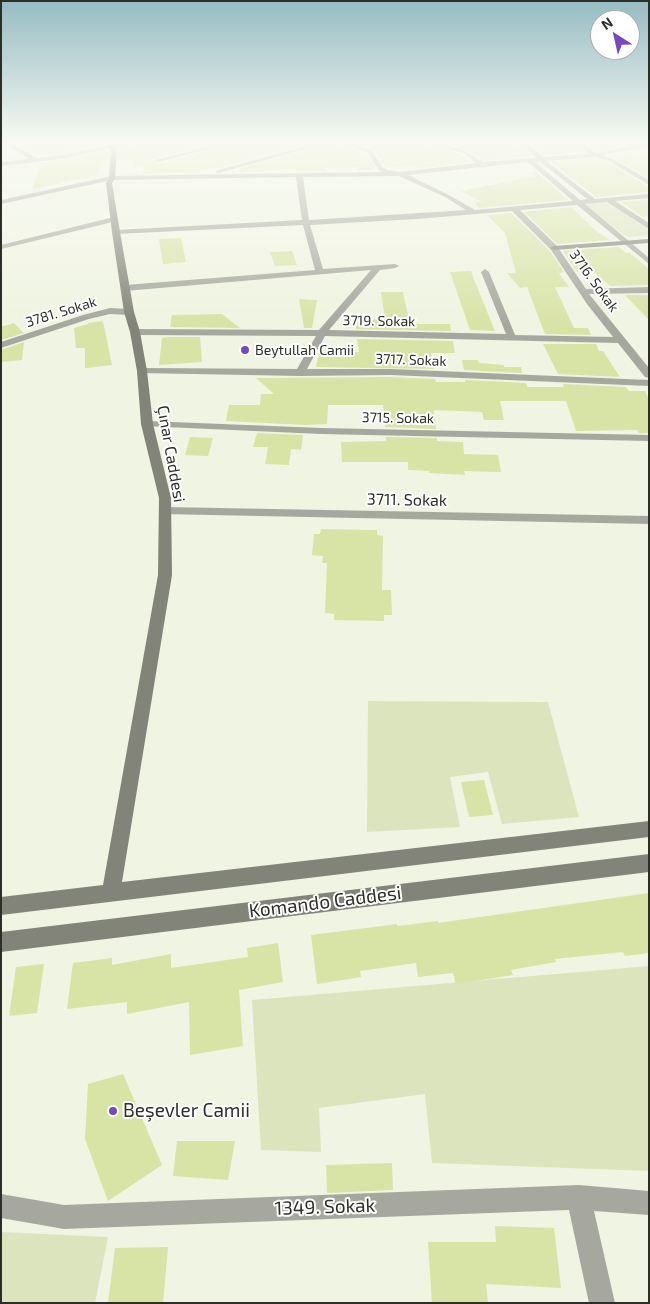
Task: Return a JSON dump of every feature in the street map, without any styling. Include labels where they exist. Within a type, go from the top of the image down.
[{"type":"street","name":"Çınar Caddesi","points":[[111,893],[165,575],[165,498],[147,424],[142,371],[135,332],[129,312],[112,203]]},
{"type":"street","points":[[303,203],[306,223],[320,272]]},
{"type":"street","points":[[459,203],[472,211]]},
{"type":"street","points":[[116,232],[417,217],[557,203]]},
{"type":"street","points":[[578,203],[649,262]]},
{"type":"street","points":[[613,203],[649,227]]},
{"type":"street","name":"3716. Sokak","points":[[513,207],[554,248],[584,292],[649,375]]},
{"type":"street","points":[[1,247],[114,219]]},
{"type":"street","points":[[554,248],[649,241]]},
{"type":"street","points":[[125,288],[395,266]]},
{"type":"street","points":[[300,373],[322,333],[378,267]]},
{"type":"street","points":[[485,272],[512,338]]},
{"type":"street","points":[[584,292],[649,290]]},
{"type":"street","name":"3781. Sokak","points":[[1,345],[86,317],[110,311],[129,312]]},
{"type":"street","name":"3719. Sokak","points":[[135,332],[322,333],[621,340]]},
{"type":"street","name":"3717. Sokak","points":[[142,371],[391,372],[649,383]]},
{"type":"street","name":"3715. Sokak","points":[[147,424],[321,431],[649,438]]},
{"type":"street","name":"3711. Sokak","points":[[165,511],[649,520]]},
{"type":"street","name":"Komando Caddesi","points":[[1,906],[649,829]]},
{"type":"street","name":"Komando Caddesi","points":[[1,942],[649,863]]},
{"type":"street","points":[[579,1197],[602,1303]]},
{"type":"street","name":"1349. Sokak","points":[[1,1206],[64,1217],[579,1197],[649,1203]]},
{"type":"green space","points":[[587,203],[610,203],[649,230],[649,235],[629,237],[624,235],[585,205]]},
{"type":"green space","points":[[368,701],[548,702],[579,817],[502,824],[488,772],[450,777],[460,827],[367,832]]},
{"type":"green space","points":[[649,966],[649,1171],[432,1163],[425,1094],[319,1108],[321,1152],[261,1150],[252,1000]]},
{"type":"green space","points":[[1,1232],[108,1237],[95,1303],[1,1303]]},
{"type":"building","points":[[475,203],[536,203],[479,208]]},
{"type":"building","points":[[622,203],[649,203],[649,216],[643,217]]},
{"type":"building","points":[[571,207],[596,231],[610,240],[557,244],[524,212]]},
{"type":"building","points":[[511,213],[550,251],[564,272],[559,273],[569,287],[555,287],[574,328],[588,328],[591,335],[545,334],[527,287],[520,288],[507,273],[516,273],[505,233],[487,215]]},
{"type":"building","points":[[181,238],[186,262],[163,264],[159,239]]},
{"type":"building","points":[[619,247],[626,253],[630,253],[649,269],[649,285],[610,286],[593,271],[577,272],[563,251]]},
{"type":"building","points":[[292,251],[297,265],[275,266],[270,252]]},
{"type":"building","points":[[471,271],[495,331],[470,330],[450,272]]},
{"type":"building","points":[[381,292],[403,292],[410,324],[450,324],[451,331],[356,329],[355,320],[385,319]]},
{"type":"building","points":[[625,295],[649,295],[649,320]]},
{"type":"building","points":[[299,299],[317,300],[312,328],[304,328]]},
{"type":"building","points":[[222,314],[240,328],[170,327],[172,315]]},
{"type":"building","points":[[103,321],[112,365],[85,368],[85,348],[76,348],[74,328],[88,323]]},
{"type":"building","points":[[14,323],[24,333],[1,340],[1,327]]},
{"type":"building","points":[[200,337],[202,362],[159,365],[162,338]]},
{"type":"building","points":[[357,339],[453,341],[455,353],[431,353],[434,369],[316,367],[319,354],[359,352]]},
{"type":"building","points":[[24,342],[22,360],[1,362],[1,350]]},
{"type":"building","points":[[543,344],[596,344],[599,351],[603,351],[620,377],[558,374]]},
{"type":"building","points":[[462,360],[478,360],[479,363],[504,365],[504,367],[521,367],[522,373],[464,370]]},
{"type":"building","points":[[391,377],[435,379],[436,382],[465,382],[465,380],[526,383],[527,387],[564,387],[563,384],[626,387],[629,391],[645,391],[649,400],[649,433],[639,433],[637,430],[576,431],[566,401],[500,401],[504,420],[484,420],[482,412],[434,410],[436,429],[385,427],[383,405],[328,405],[327,424],[305,425],[226,421],[229,405],[260,405],[261,394],[274,394],[256,378]]},
{"type":"building","points":[[257,433],[303,435],[301,450],[291,449],[289,465],[265,464],[268,447],[253,447]]},
{"type":"building","points":[[190,437],[213,438],[208,456],[185,455]]},
{"type":"building","points":[[386,437],[437,438],[437,441],[463,442],[464,454],[498,455],[501,472],[464,471],[465,475],[429,473],[429,471],[408,470],[408,462],[342,462],[341,442],[386,441]]},
{"type":"building","points":[[321,529],[377,530],[377,535],[383,536],[382,590],[391,590],[392,615],[384,615],[384,621],[334,620],[334,614],[325,613],[327,563],[322,563],[323,556],[312,555],[314,534],[320,534]]},
{"type":"building","points":[[484,780],[493,815],[469,817],[461,782]]},
{"type":"building","points":[[649,893],[649,953],[625,956],[623,952],[555,959],[556,962],[511,970],[513,975],[456,984],[453,973],[418,977],[416,963],[360,971],[361,977],[317,984],[311,935],[397,924],[397,926],[438,921],[438,923]]},
{"type":"building","points":[[278,943],[283,982],[239,990],[243,1046],[190,1055],[189,1002],[127,1014],[127,1002],[67,1009],[73,963],[112,958],[112,965],[171,954],[171,968],[248,957],[247,948]]},
{"type":"building","points":[[44,964],[37,1013],[9,1016],[16,967]]},
{"type":"building","name":"Beşevler Camii","points":[[123,1074],[162,1165],[108,1201],[85,1139],[88,1084]]},
{"type":"building","points":[[177,1141],[235,1141],[228,1180],[173,1176]]},
{"type":"building","points":[[392,1163],[393,1190],[327,1193],[326,1165]]},
{"type":"building","points":[[495,1226],[554,1228],[561,1288],[486,1284],[488,1303],[432,1303],[428,1242],[496,1242]]},
{"type":"building","points":[[168,1247],[163,1303],[108,1303],[115,1248]]},
{"type":"place","name":"Beytullah Camii","points":[[245,350]]},
{"type":"place","name":"Beşevler Camii","points":[[113,1111]]}]
